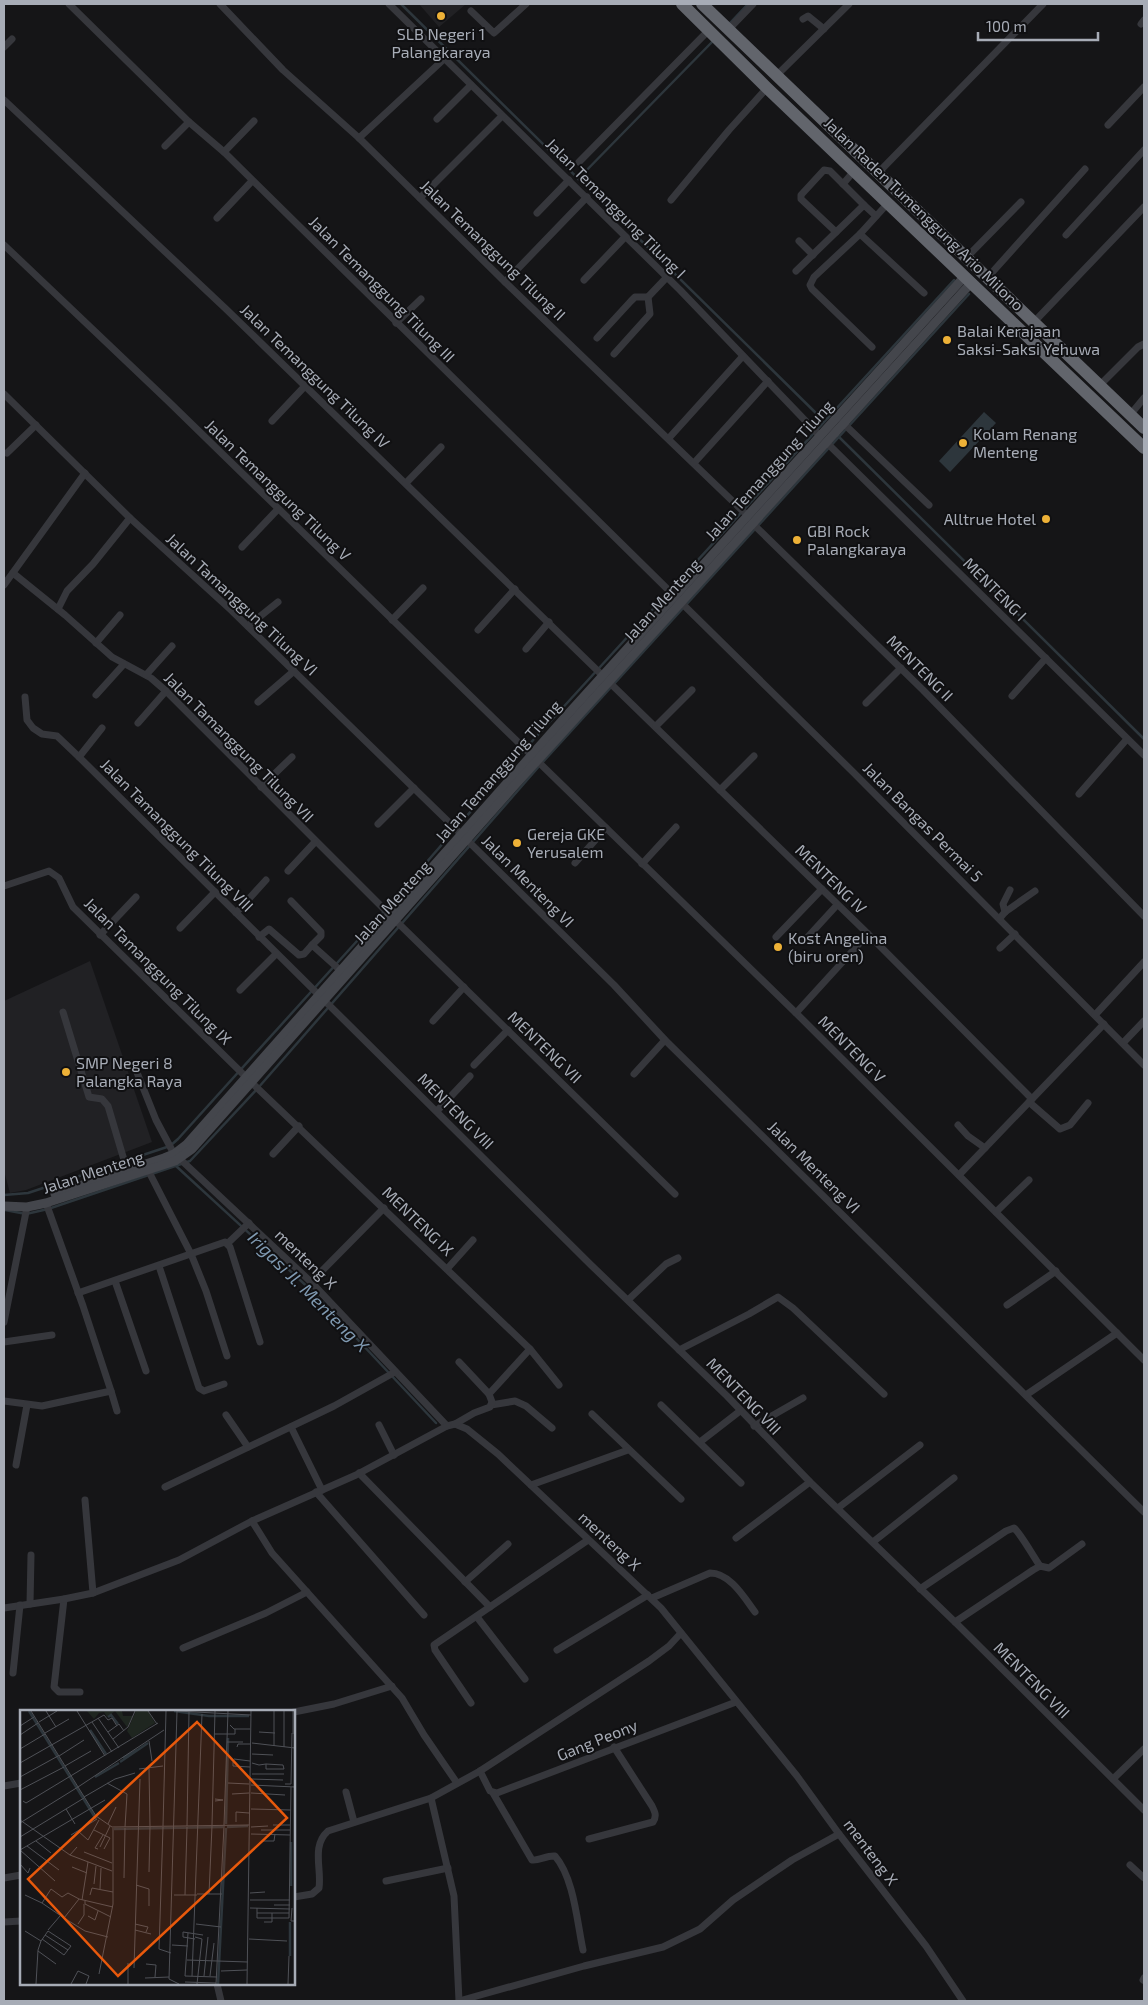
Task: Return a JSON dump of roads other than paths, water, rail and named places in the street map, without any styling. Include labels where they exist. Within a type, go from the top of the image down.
[{"type":"highway","name":"Jalan Raden Tumenggung Ario Milono","points":[[682,4],[767,88],[889,202],[1144,448]]},
{"type":"highway","name":"Jalan Raden Tumenggung Ario Milono","points":[[704,6],[1144,428]]},
{"type":"highway","points":[[697,18],[704,6]]},
{"type":"highway","points":[[903,216],[912,205]]},
{"type":"highway","points":[[1030,338],[1037,324]]},
{"type":"street","name":"Jalan Temanggung Tilung III","points":[[68,4],[189,122],[224,152],[677,600]]},
{"type":"street","name":"Jalan Temanggung Tilung II","points":[[220,4],[288,75],[359,138],[750,519]]},
{"type":"street","name":"Jalan Temanggung Tilung I","points":[[389,4],[587,197],[824,437]]},
{"type":"street","points":[[472,11],[494,33],[526,4]]},
{"type":"street","points":[[725,25],[753,4]]},
{"type":"street","points":[[777,75],[849,4]]},
{"type":"street","points":[[878,173],[1043,4]]},
{"type":"street","points":[[803,19],[808,16],[811,17],[824,29]]},
{"type":"street","points":[[579,162],[712,33]]},
{"type":"street","points":[[4,47],[12,39]]},
{"type":"street","points":[[359,138],[444,59]]},
{"type":"street","points":[[437,119],[471,85]]},
{"type":"street","points":[[1108,125],[1144,86]]},
{"type":"street","points":[[671,200],[729,130],[767,88]]},
{"type":"street","name":"Jalan Temanggung Tilung IV","points":[[4,100],[406,483],[606,679]]},
{"type":"street","points":[[420,198],[502,116]]},
{"type":"street","points":[[224,152],[254,120]]},
{"type":"street","points":[[166,146],[189,122]]},
{"type":"street","points":[[1066,235],[1144,150]]},
{"type":"street","points":[[836,232],[804,202],[801,195],[824,170],[830,171],[876,216]]},
{"type":"street","points":[[843,184],[854,170]]},
{"type":"street","points":[[988,277],[1085,170]]},
{"type":"street","points":[[537,213],[569,180]]},
{"type":"street","points":[[217,218],[252,181]]},
{"type":"street","points":[[505,282],[587,197]]},
{"type":"street","points":[[872,347],[810,285],[814,278],[860,234],[889,202]]},
{"type":"street","points":[[967,257],[1021,202]]},
{"type":"street","points":[[796,271],[864,205]]},
{"type":"street","points":[[1037,324],[1144,207]]},
{"type":"street","points":[[860,234],[924,293]]},
{"type":"street","points":[[584,280],[625,237]]},
{"type":"street","points":[[799,241],[813,255]]},
{"type":"street","name":"Jalan Temanggung Tilung V","points":[[4,245],[534,758]]},
{"type":"street","points":[[597,338],[631,301],[635,298],[648,297],[667,277]]},
{"type":"street","name":"Jalan Temanggung Tilung","points":[[4,1200],[23,1201],[39,1199],[127,1170],[177,1157],[250,1080],[321,999],[341,971],[393,918],[534,758],[969,279]]},
{"type":"street","points":[[614,354],[650,314],[648,297]]},
{"type":"street","points":[[396,323],[421,299]]},
{"type":"street","points":[[1100,385],[1138,347],[1144,344]]},
{"type":"street","points":[[669,438],[743,356]]},
{"type":"street","points":[[694,464],[768,381]]},
{"type":"street","points":[[272,421],[305,386]]},
{"type":"street","name":"Jalan Tamanggung Tilung VI","points":[[4,394],[130,518],[248,626],[464,837]]},
{"type":"street","points":[[1130,415],[1144,398]]},
{"type":"street","points":[[839,423],[929,505]]},
{"type":"street","points":[[8,453],[36,425]]},
{"type":"street","name":"MENTENG I","points":[[824,437],[1144,755]]},
{"type":"street","points":[[406,483],[441,447]]},
{"type":"street","points":[[4,585],[85,473]]},
{"type":"street","points":[[242,547],[278,509]]},
{"type":"street","points":[[58,609],[68,591],[93,564],[130,518]]},
{"type":"street","name":"MENTENG II","points":[[750,519],[901,668],[1144,916]]},
{"type":"street","name":"Jalan Tamanggung Tilung VII","points":[[13,573],[58,609],[112,657],[146,676],[166,691],[393,918]]},
{"type":"street","points":[[392,620],[423,588]]},
{"type":"street","points":[[478,630],[515,589]]},
{"type":"street","name":"Jalan Bangas Permai 5","points":[[677,600],[1003,916],[1015,934],[1144,1064]]},
{"type":"street","points":[[248,626],[278,602]]},
{"type":"street","points":[[96,643],[120,615]]},
{"type":"street","points":[[526,649],[549,622]]},
{"type":"street","points":[[146,676],[172,646]]},
{"type":"street","points":[[1012,696],[1046,658]]},
{"type":"street","points":[[96,695],[124,664]]},
{"type":"street","points":[[866,703],[901,668]]},
{"type":"street","points":[[258,702],[294,671]]},
{"type":"street","name":"MENTENG IV","points":[[606,679],[868,934],[1060,1129],[1070,1125],[1088,1103]]},
{"type":"street","points":[[656,726],[692,690]]},
{"type":"street","points":[[138,723],[166,691]]},
{"type":"street","name":"Jalan Tamanggung Tilung VIII","points":[[25,697],[27,720],[33,728],[42,734],[57,736],[321,999]]},
{"type":"street","points":[[79,757],[102,728]]},
{"type":"street","points":[[1079,794],[1127,738]]},
{"type":"street","points":[[720,790],[754,756]]},
{"type":"street","points":[[261,787],[292,757]]},
{"type":"street","name":"MENTENG V","points":[[534,758],[796,1013],[1143,1357]]},
{"type":"street","points":[[378,824],[414,788]]},
{"type":"street","points":[[642,864],[676,827]]},
{"type":"street","points":[[575,862],[606,828]]},
{"type":"street","name":"Jalan Menteng VI","points":[[464,837],[614,985],[666,1040],[1144,1512]]},
{"type":"street","points":[[288,871],[315,842]]},
{"type":"street","name":"Jalan Tamanggung Tilung IX","points":[[4,886],[44,872],[53,873],[60,880],[71,905],[250,1080]]},
{"type":"street","points":[[236,914],[266,880]]},
{"type":"street","points":[[776,937],[822,889]]},
{"type":"street","points":[[1003,916],[1003,904],[1010,890]]},
{"type":"street","points":[[1003,916],[1035,890]]},
{"type":"street","points":[[180,928],[215,892]]},
{"type":"street","points":[[100,935],[136,898]]},
{"type":"street","points":[[259,937],[268,929],[299,955],[304,954],[321,936],[321,932],[291,901]]},
{"type":"street","points":[[805,940],[838,905]]},
{"type":"street","name":"MENTENG VII","points":[[393,918],[675,1194]]},
{"type":"street","name":"Jalan Menteng","points":[[321,999],[393,918]]},
{"type":"street","points":[[796,1013],[868,934]]},
{"type":"street","points":[[1000,948],[1015,934]]},
{"type":"street","points":[[312,945],[341,971]]},
{"type":"street","points":[[240,990],[276,954]]},
{"type":"street","points":[[1096,1015],[1144,962]]},
{"type":"street","points":[[433,1021],[464,987]]},
{"type":"street","name":"MENTENG VIII","points":[[321,999],[679,1350],[810,1482],[956,1622],[1144,1810]]},
{"type":"street","points":[[64,1012],[89,1097],[102,1099],[108,1106],[127,1170]]},
{"type":"street","points":[[1123,1043],[1144,1021]]},
{"type":"street","points":[[959,1175],[1104,1024]]},
{"type":"street","points":[[474,1065],[508,1030]]},
{"type":"street","points":[[634,1074],[666,1040]]},
{"type":"street","name":"menteng X","points":[[134,1065],[156,1120],[177,1157],[311,1282],[380,1353],[395,1372],[446,1426]]},
{"type":"street","points":[[437,1111],[470,1076]]},
{"type":"street","name":"MENTENG IX","points":[[250,1080],[530,1349],[559,1384]]},
{"type":"street","points":[[958,1125],[968,1136],[985,1148]]},
{"type":"street","points":[[273,1154],[299,1126]]},
{"type":"street","name":"Jalan Menteng","points":[[4,1206],[27,1207],[46,1203],[148,1170],[177,1157]]},
{"type":"street","points":[[148,1170],[191,1254],[227,1356]]},
{"type":"street","points":[[996,1212],[1028,1180]]},
{"type":"street","points":[[46,1203],[117,1410]]},
{"type":"street","points":[[4,1322],[27,1207]]},
{"type":"street","points":[[311,1282],[384,1208]]},
{"type":"street","points":[[228,1243],[249,1223]]},
{"type":"street","points":[[447,1269],[473,1240]]},
{"type":"street","points":[[78,1293],[223,1242],[228,1243]]},
{"type":"street","points":[[228,1243],[260,1342]]},
{"type":"street","points":[[628,1300],[666,1264],[678,1258]]},
{"type":"street","points":[[159,1266],[199,1388],[204,1391],[224,1384]]},
{"type":"street","points":[[1007,1305],[1056,1271]]},
{"type":"street","points":[[115,1281],[146,1371]]},
{"type":"street","points":[[679,1350],[778,1297],[782,1298],[793,1308],[884,1394]]},
{"type":"street","points":[[1026,1394],[1117,1333]]},
{"type":"street","points":[[4,1342],[52,1335]]},
{"type":"street","points":[[489,1394],[530,1349]]},
{"type":"street","points":[[459,1362],[489,1394],[492,1402],[491,1405]]},
{"type":"street","points":[[165,1487],[291,1426],[395,1372]]},
{"type":"street","points":[[4,1401],[27,1405],[51,1404],[111,1391]]},
{"type":"street","points":[[754,1426],[803,1398]]},
{"type":"street","points":[[4,1608],[93,1593],[179,1560],[252,1521],[359,1474],[446,1426],[455,1424],[491,1405],[515,1401],[526,1406],[552,1428]]},
{"type":"street","points":[[16,1465],[27,1405]]},
{"type":"street","points":[[661,1405],[741,1483]]},
{"type":"street","points":[[700,1442],[740,1411]]},
{"type":"street","points":[[592,1414],[681,1500]]},
{"type":"street","points":[[226,1415],[248,1447]]},
{"type":"street","name":"menteng X","points":[[455,1424],[466,1429],[498,1454],[650,1596],[798,1776],[839,1834],[926,1946],[963,2001]]},
{"type":"street","points":[[378,1425],[394,1455]]},
{"type":"street","points":[[291,1426],[319,1491],[424,1615]]},
{"type":"street","points":[[838,1508],[920,1445]]},
{"type":"street","points":[[530,1485],[628,1450]]},
{"type":"street","points":[[359,1474],[490,1607]]},
{"type":"street","points":[[873,1542],[954,1478]]},
{"type":"street","points":[[736,1538],[810,1482]]},
{"type":"street","points":[[85,1500],[93,1593]]},
{"type":"street","points":[[252,1521],[272,1553],[410,1708],[424,1735],[457,1782]]},
{"type":"street","points":[[920,1589],[1006,1531],[1014,1528],[1040,1566],[1049,1568],[1082,1544]]},
{"type":"street","points":[[471,1703],[434,1647],[436,1643],[588,1540]]},
{"type":"street","points":[[465,1582],[508,1544]]},
{"type":"street","points":[[30,1604],[31,1555]]},
{"type":"street","points":[[956,1622],[1040,1566]]},
{"type":"street","points":[[557,1650],[650,1596],[710,1573],[718,1573],[732,1583],[755,1612]]},
{"type":"street","points":[[184,1648],[266,1613],[307,1592]]},
{"type":"street","points":[[64,1599],[54,1687],[59,1692],[80,1692]]},
{"type":"street","points":[[13,1673],[20,1605]]},
{"type":"street","points":[[477,1617],[525,1679]]},
{"type":"street","points":[[295,1896],[312,1894],[319,1888],[318,1846],[322,1836],[328,1831],[432,1798],[457,1782],[480,1771],[649,1661],[669,1646],[681,1633]]},
{"type":"street","points":[[295,1712],[334,1704],[392,1686]]},
{"type":"street","name":"Gang Peony","points":[[493,1793],[521,1785],[614,1747],[736,1702]]},
{"type":"street","points":[[590,1839],[652,1822],[655,1818],[656,1814],[652,1806],[614,1747]]},
{"type":"street","points":[[1113,1779],[1144,1749]]},
{"type":"street","points":[[480,1771],[532,1860],[555,1856],[561,1863],[570,1884],[583,1950]]},
{"type":"street","points":[[4,1786],[20,1783]]},
{"type":"street","points":[[346,1792],[354,1822]]},
{"type":"street","points":[[432,1798],[454,1896],[459,2001],[584,1966],[663,1947],[700,1929],[740,1895],[792,1860],[839,1834]]},
{"type":"street","points":[[1130,1865],[1144,1878]]},
{"type":"street","points":[[386,1881],[448,1868]]},
{"type":"street","points":[[4,1878],[20,1874]]},
{"type":"street","points":[[4,1922],[20,1921]]},
{"type":"street","points":[[216,1985],[222,2001]]},
{"type":"waterway","points":[[401,4],[824,421]]},
{"type":"waterway","points":[[730,23],[748,4]]},
{"type":"waterway","points":[[578,179],[713,41]]},
{"type":"waterway","points":[[4,1195],[28,1193],[170,1146],[178,1139],[385,910],[525,749],[954,280]]},
{"type":"waterway","points":[[5,1210],[26,1214],[48,1209],[190,1161],[258,1088],[541,764],[969,294]]},
{"type":"waterway","points":[[838,436],[1144,739]]},
{"type":"waterway","name":"Irigasi Jl. Menteng X","points":[[176,1166],[313,1292],[436,1423]]},
{"type":"place","name":"SLB Negeri 1 Palangkaraya","points":[[441,16]]},
{"type":"place","name":"Balai Kerajaan Saksi-Saksi Yehuwa","points":[[947,340]]},
{"type":"place","name":"Kolam Renang Menteng","points":[[963,443]]},
{"type":"place","name":"Alltrue Hotel","points":[[1046,519]]},
{"type":"place","name":"GBI Rock Palangkaraya","points":[[797,540]]},
{"type":"place","name":"Gereja GKE Yerusalem","points":[[517,843]]},
{"type":"place","name":"Kost Angelina (biru oren)","points":[[778,947]]},
{"type":"place","name":"SMP Negeri 8 Palangka Raya","points":[[66,1072]]}]
